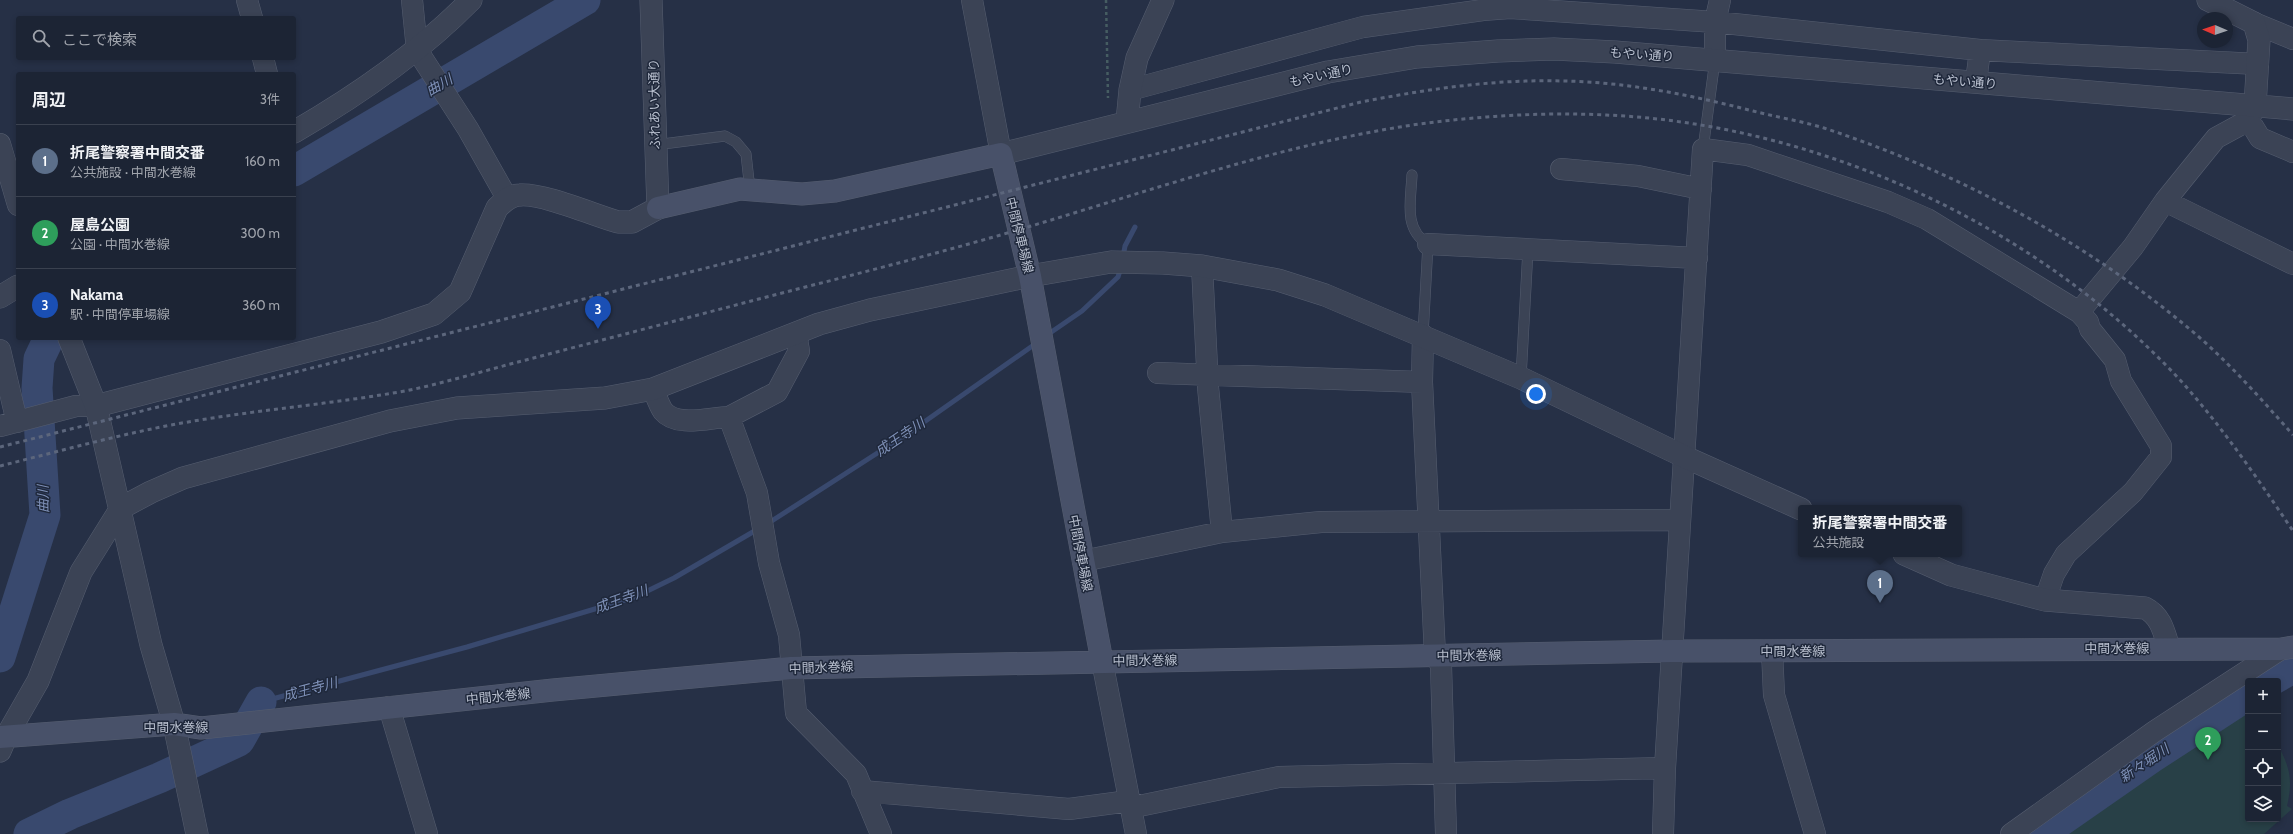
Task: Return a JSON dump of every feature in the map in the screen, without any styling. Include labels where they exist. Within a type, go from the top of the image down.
[{"type":"main road","points":[[658,208],[740,189],[802,194],[835,191],[1001,154]]},
{"type":"main road","name":"中間停車場線","points":[[1001,154],[1030,276],[1102,661]]},
{"type":"main road","name":"中間水巻線","points":[[2,742],[174,724],[201,728],[791,668],[1672,651],[2287,648]]},
{"type":"street","points":[[247,0],[251,16]]},
{"type":"street","points":[[412,0],[417,50],[468,128],[508,198]]},
{"type":"street","points":[[296,131],[360,92],[417,50],[471,0]]},
{"type":"street","points":[[972,0],[1001,154]]},
{"type":"street","points":[[1118,124],[1130,90],[1137,58],[1163,0]]},
{"type":"street","points":[[1715,60],[1715,22],[1720,0]]},
{"type":"street","points":[[2208,0],[2254,23],[2293,38]]},
{"type":"street","name":"ふれあい大通り","points":[[655,2],[655,145],[658,208]]},
{"type":"street","points":[[1130,90],[1363,27],[1483,10],[1546,9],[1715,22],[1980,50],[2258,64]]},
{"type":"street","points":[[2254,23],[2259,40],[2258,64],[2252,113],[2260,138],[2293,152]]},
{"type":"street","name":"もやい通り","points":[[1001,154],[1328,72],[1417,57],[1498,51],[1554,49],[1715,60],[1976,82],[2252,113],[2293,109]]},
{"type":"street","points":[[1976,82],[1980,50]]},
{"type":"street","points":[[264,60],[266,72]]},
{"type":"street","points":[[2079,312],[2133,247],[2165,200],[2216,138],[2252,113]]},
{"type":"street","points":[[0,144],[16,198]]},
{"type":"street","points":[[1663,834],[1665,768],[1703,149],[1748,154],[1888,202],[1927,219],[2079,312],[2088,322],[2090,329],[2115,360],[2121,381],[2161,446],[2161,457],[2133,492],[2066,554],[2054,574],[2045,600]]},
{"type":"street","points":[[1561,169],[1638,176],[1701,189]]},
{"type":"street","points":[[0,350],[13,422],[87,400],[381,332],[434,314],[460,292],[496,208],[508,198],[519,195],[537,196],[618,222],[632,222],[658,208]]},
{"type":"street","points":[[2165,200],[2293,264]]},
{"type":"street","points":[[1428,244],[1697,258]]},
{"type":"street","points":[[2,742],[38,681],[81,572],[121,508],[151,492],[183,478],[390,421],[457,408],[605,398],[652,389],[819,324],[870,310],[1030,276],[1111,262],[1202,266],[1278,280],[1326,295],[1424,335],[1521,378],[1685,457],[1798,507]]},
{"type":"street","points":[[1202,266],[1208,374],[1222,532]]},
{"type":"street","points":[[0,297],[16,287]]},
{"type":"street","points":[[652,389],[664,411],[671,418],[681,420],[729,416],[777,392],[800,351],[796,333]]},
{"type":"street","points":[[1424,335],[1422,382],[1430,520],[1435,655],[1441,665],[1446,834]]},
{"type":"street","points":[[70,340],[121,508],[151,645],[174,724],[197,834]]},
{"type":"street","points":[[1158,373],[1422,382]]},
{"type":"street","points":[[729,416],[757,493],[769,563],[789,635],[796,713],[856,774],[881,834]]},
{"type":"street","points":[[1083,561],[1222,532],[1321,522],[1430,520],[1680,520]]},
{"type":"street","points":[[1910,557],[1951,576],[2045,600],[2145,608],[2153,612],[2159,621],[2169,648]]},
{"type":"street","points":[[2011,834],[2155,731],[2287,648]]},
{"type":"street","points":[[1772,651],[1774,695],[1815,834]]},
{"type":"street","points":[[1102,661],[1136,834]]},
{"type":"street","points":[[389,708],[427,834]]},
{"type":"street","points":[[862,791],[1069,809],[1129,801],[1139,806],[1279,777],[1665,768]]},
{"type":"lane","points":[[1703,149],[1715,60]]},
{"type":"lane","points":[[655,145],[725,136],[736,142],[746,154],[750,190]]},
{"type":"lane","points":[[1412,175],[1411,226],[1417,236],[1428,244],[1424,335]]},
{"type":"lane","points":[[1521,378],[1528,250]]},
{"type":"path","points":[[1106,0],[1118,124]]},
{"type":"shaded area","points":[[2245,711],[2245,822],[2277,822],[2264,834],[2052,834]]},
{"type":"shaded area","points":[[2281,752],[2288,768],[2290,781],[2287,806],[2292,809],[2281,819]]},
{"type":"waterway","name":"曲川","points":[[296,170],[585,0]]},
{"type":"waterway","name":"成王寺川","points":[[1123,257],[1125,246],[1135,227]]},
{"type":"waterway","name":"成王寺川","points":[[1047,335],[1082,311],[1118,277],[1121,267]]},
{"type":"waterway","name":"曲川","points":[[0,657],[45,515],[37,388],[39,359],[48,340]]},
{"type":"waterway","name":"成王寺川","points":[[767,524],[907,434],[1038,342]]},
{"type":"waterway","name":"成王寺川","points":[[261,702],[467,647],[635,597],[674,578],[758,529]]},
{"type":"waterway","name":"新々堀川","points":[[2275,678],[2293,668]]},
{"type":"waterway","name":"新々堀川","points":[[2042,834],[2151,758],[2245,697]]},
{"type":"waterway","name":"成王寺川","points":[[29,834],[70,814],[159,778],[239,741],[261,702]]},
{"type":"railway","points":[[0,447],[1361,102],[1411,93],[1487,83],[1538,81],[1587,82],[1658,90],[1806,123],[1875,146],[1974,189],[2022,214],[2069,242],[2114,271],[2157,303],[2199,337],[2224,360],[2293,435]]},
{"type":"railway","points":[[0,466],[113,437],[159,427],[238,414],[377,396],[435,384],[955,248],[1218,169],[1318,143],[1442,121],[1512,115],[1582,114],[1686,123],[1765,138],[1843,162],[1919,193],[1992,231],[2060,275],[2124,325],[2181,381],[2226,435],[2293,531]]},
{"type":"place","name":"Nakama","points":[[598,329]]},
{"type":"place","name":"折尾警察署中間交番","points":[[1880,603]]},
{"type":"place","name":"屋島公園","points":[[2208,760]]}]
